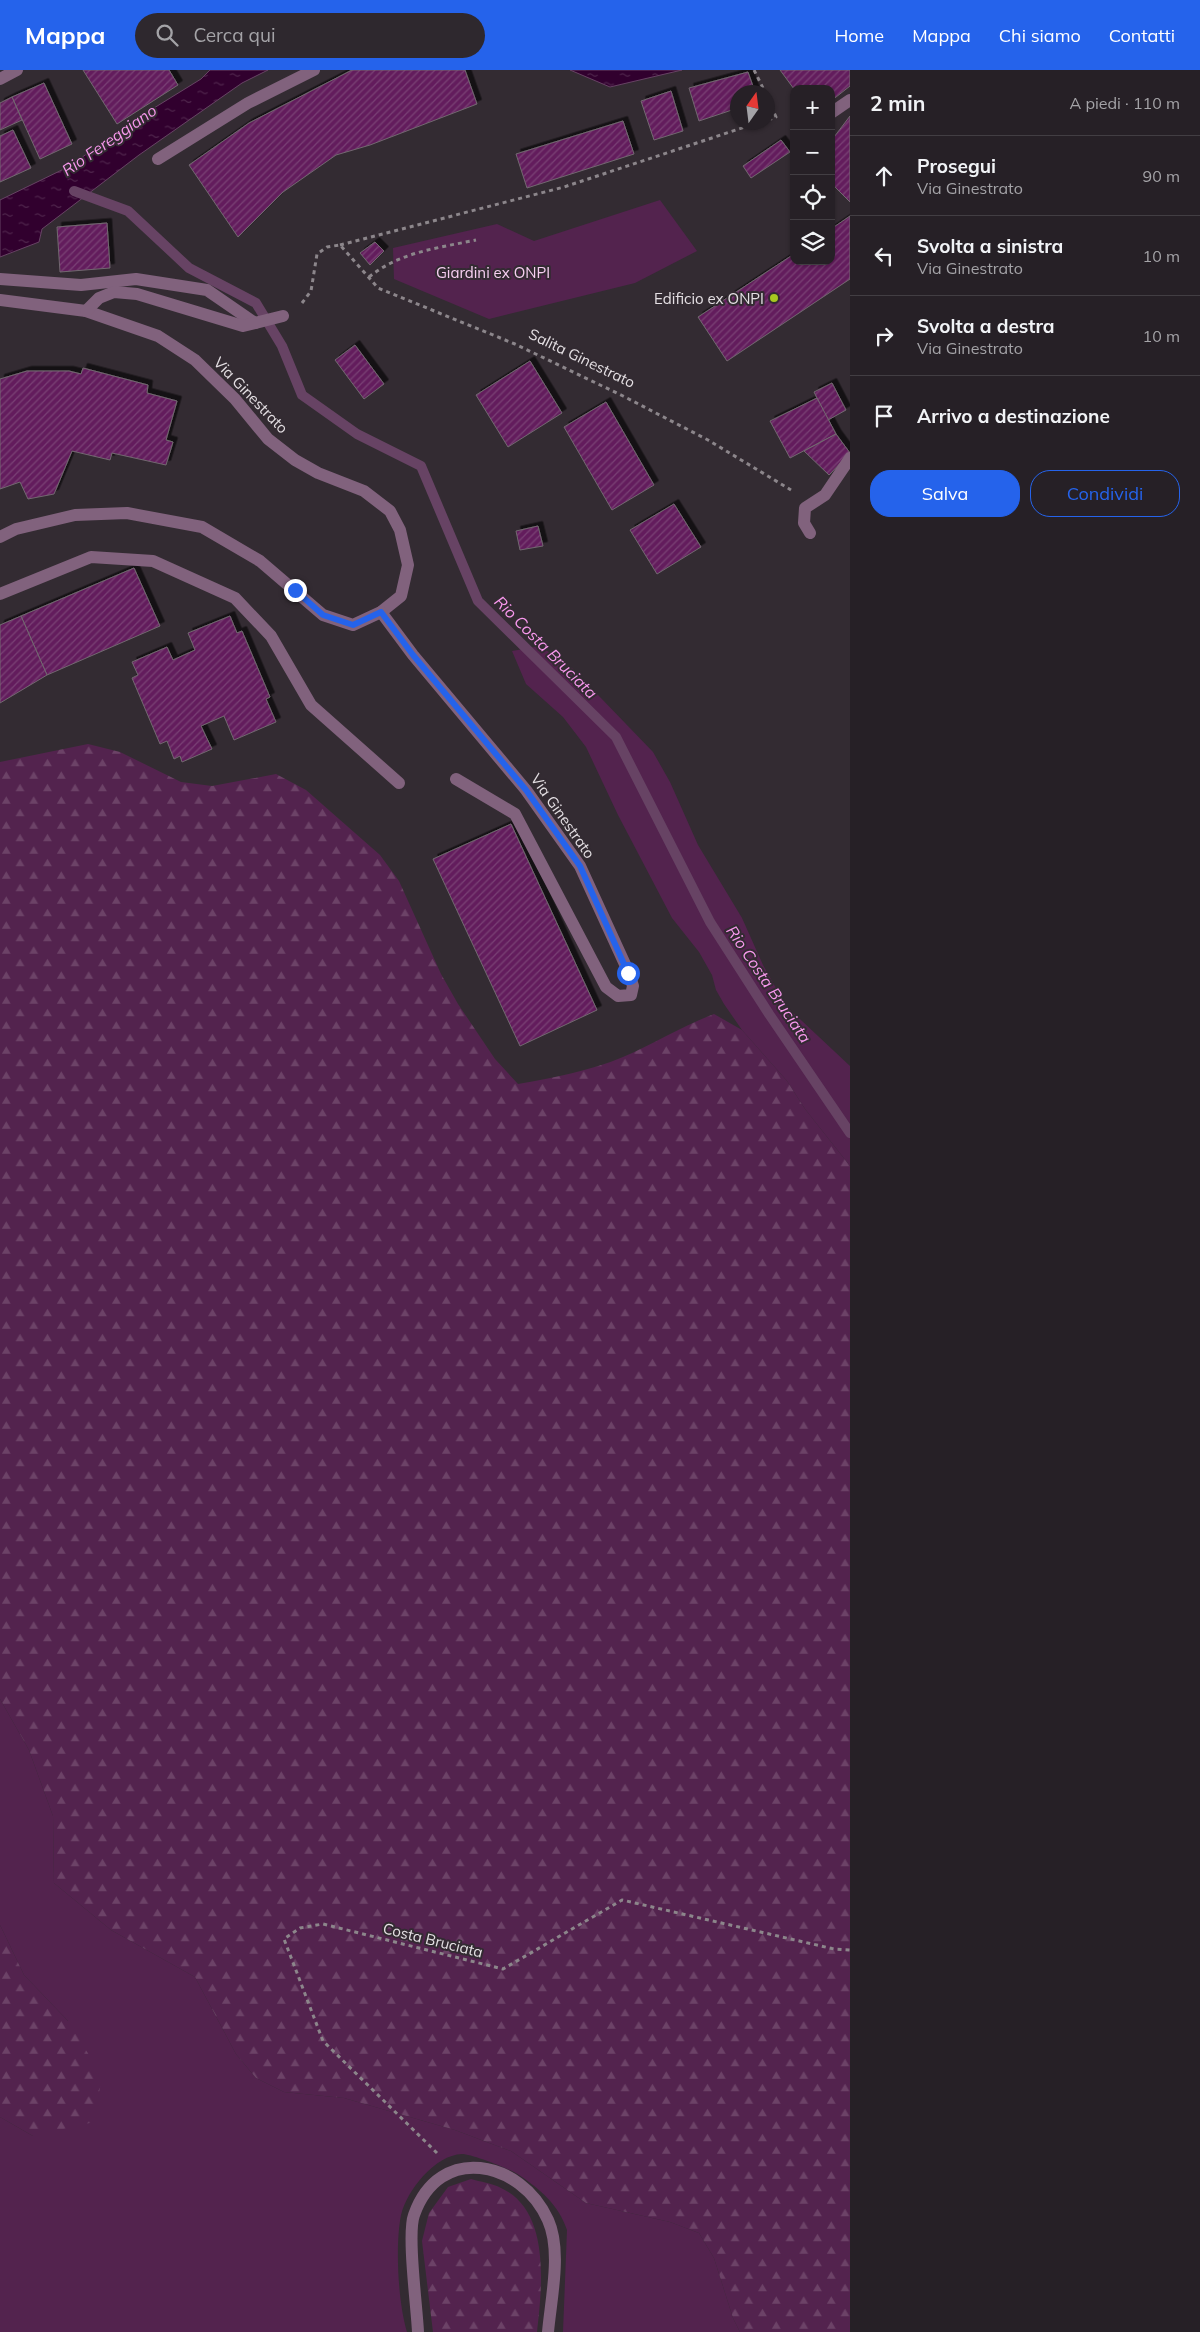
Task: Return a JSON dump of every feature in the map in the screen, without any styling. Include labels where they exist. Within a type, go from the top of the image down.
[{"type":"street","points":[[0,79],[17,70]]},
{"type":"street","points":[[158,159],[248,103],[314,70]]},
{"type":"street","points":[[835,110],[850,100]]},
{"type":"street","points":[[0,279],[81,285],[136,279],[207,290],[255,323]]},
{"type":"street","points":[[86,311],[99,298],[114,292],[137,294],[174,303],[243,326],[283,316]]},
{"type":"street","name":"Via Ginestrato","points":[[0,300],[86,311],[158,336],[195,360],[235,400],[268,439],[296,460],[318,473],[364,491],[390,511],[400,530],[408,565],[400,596],[381,612],[353,625],[323,615],[260,561],[202,527],[126,513],[84,515],[16,529],[0,536]]},
{"type":"street","points":[[810,533],[804,523],[803,514],[805,508],[825,495],[850,458]]},
{"type":"street","points":[[0,594],[91,557],[153,561],[235,598],[271,636],[311,705],[399,783]]},
{"type":"street","name":"Via Ginestrato","points":[[381,612],[413,655],[526,790],[580,866],[628,973],[633,986],[631,995],[618,996],[606,988],[515,814],[456,779]]},
{"type":"street","points":[[418,2332],[412,2238],[413,2217],[425,2191],[442,2175],[466,2166],[490,2170],[514,2180],[533,2197],[548,2219],[555,2244],[548,2332]]},
{"type":"path","points":[[754,70],[762,85]]},
{"type":"path","points":[[283,316],[295,310],[306,300],[311,290],[318,254],[327,247],[564,187],[736,130]]},
{"type":"path","points":[[369,277],[382,266],[408,254],[476,240]]},
{"type":"path","name":"Salita Ginestrato","points":[[340,245],[378,288],[515,344],[623,396],[708,440],[813,502]]},
{"type":"path","name":"Costa Bruciata","points":[[442,2175],[440,2156],[323,2041],[284,1940],[300,1928],[323,1924],[503,1969],[622,1900],[834,1949],[850,1950]]},
{"type":"green space","name":"Giardini ex ONPI","points":[[660,200],[697,251],[635,283],[489,319],[394,279],[393,248],[497,224],[534,241]]},
{"type":"green space","points":[[540,646],[572,668],[653,752],[670,782],[698,845],[742,918],[763,965],[786,1006],[850,1066],[850,1166],[805,1109],[787,1081],[742,1030],[724,1004],[716,990],[712,975],[699,952],[672,918],[618,815],[586,747],[563,717],[526,684],[512,651]]},
{"type":"green space","points":[[88,744],[120,752],[181,782],[212,786],[276,774],[306,790],[380,855],[399,881],[441,974],[458,1004],[495,1059],[518,1084],[571,1074],[610,1062],[714,1014],[742,1030],[787,1081],[805,1109],[850,1166],[850,2332],[740,2332],[733,2318],[714,2258],[699,2233],[670,2222],[586,2203],[511,2151],[455,2130],[344,2098],[284,2092],[256,2078],[236,2054],[195,1977],[111,1930],[54,1883],[53,1816],[29,1750],[0,1699],[0,762]]},
{"type":"green space","points":[[0,1699],[29,1750],[53,1816],[54,1883],[111,1930],[195,1977],[236,2054],[256,2078],[284,2092],[344,2098],[455,2130],[511,2151],[586,2203],[670,2222],[699,2233],[714,2258],[733,2318],[740,2332],[563,2332],[567,2230],[559,2213],[548,2198],[519,2175],[491,2162],[462,2154],[442,2160],[432,2167],[416,2185],[404,2205],[399,2228],[398,2274],[401,2305],[407,2332],[0,2332],[0,2117],[33,2136],[68,2021],[24,1975],[0,1925]]},
{"type":"green space","points":[[0,1925],[24,1975],[68,2021],[102,2076],[94,2122],[33,2136],[0,2117]]},
{"type":"green space","points":[[471,2179],[501,2188],[517,2199],[528,2214],[536,2232],[540,2252],[541,2273],[537,2332],[433,2332],[422,2241],[429,2213],[448,2187]]},
{"type":"water","name":"Rio Fereggiano","points":[[210,70],[268,70],[242,83],[139,155],[42,229],[39,242],[0,257],[0,200],[68,167],[141,116],[201,79]]},
{"type":"water","points":[[570,70],[682,70],[610,87]]},
{"type":"building","points":[[83,70],[169,70],[178,85],[117,124]]},
{"type":"building","points":[[352,70],[465,70],[477,104],[370,145],[336,155],[283,192],[238,237],[189,165],[249,123]]},
{"type":"building","points":[[780,70],[850,70],[850,86],[835,98],[835,85],[791,85]]},
{"type":"building","points":[[748,72],[753,85],[730,85],[730,111],[699,121],[689,88]]},
{"type":"building","points":[[44,83],[72,144],[40,159],[12,97]]},
{"type":"building","points":[[671,91],[683,131],[654,140],[641,101]]},
{"type":"building","points":[[12,97],[22,120],[0,130],[0,103]]},
{"type":"building","points":[[850,116],[850,202],[835,187],[835,136]]},
{"type":"building","points":[[623,121],[634,154],[527,188],[516,154]]},
{"type":"building","points":[[13,130],[31,168],[0,182],[0,136]]},
{"type":"building","points":[[781,140],[790,152],[751,178],[743,166]]},
{"type":"building","name":"Edificio ex ONPI","points":[[850,216],[850,279],[727,361],[698,317],[790,257],[790,265],[835,265],[835,226]]},
{"type":"building","points":[[107,223],[110,268],[60,272],[57,227]]},
{"type":"building","points":[[375,242],[384,251],[370,265],[360,253]]},
{"type":"building","points":[[355,345],[384,384],[364,399],[335,360]]},
{"type":"building","points":[[530,361],[562,413],[508,447],[476,395]]},
{"type":"building","points":[[83,368],[148,385],[147,393],[177,401],[166,440],[173,442],[166,465],[112,453],[110,460],[72,451],[54,494],[28,499],[20,482],[0,489],[0,379],[27,371],[69,371],[81,374]]},
{"type":"building","points":[[832,383],[846,410],[828,420],[814,392]]},
{"type":"building","points":[[817,398],[836,434],[790,458],[770,421]]},
{"type":"building","points":[[606,402],[654,485],[612,510],[564,427]]},
{"type":"building","points":[[836,434],[850,453],[829,475],[804,451]]},
{"type":"building","points":[[674,504],[701,547],[657,574],[630,530]]},
{"type":"building","points":[[538,526],[543,546],[520,550],[516,531]]},
{"type":"building","points":[[134,568],[160,626],[47,675],[21,616]]},
{"type":"building","points":[[21,616],[47,675],[0,703],[0,625]]},
{"type":"building","points":[[230,616],[237,633],[242,631],[270,697],[266,699],[276,722],[234,740],[224,716],[201,726],[212,749],[182,762],[180,756],[174,759],[167,741],[160,744],[132,678],[138,675],[132,662],[167,647],[173,660],[195,650],[188,633]]},
{"type":"building","points":[[511,824],[597,1010],[520,1046],[433,859]]},
{"type":"waterway","name":"Rio Costa Bruciata","points":[[74,191],[128,211],[189,268],[256,303],[282,346],[302,395],[357,434],[421,466],[478,601],[616,737],[710,922],[769,1014],[850,1133]]},
{"type":"place","name":"Edificio ex ONPI","points":[[774,298]]},
{"type":"route","points":[[295,590],[323,615],[353,625],[381,612],[413,655],[526,790],[580,866],[628,973]]}]
